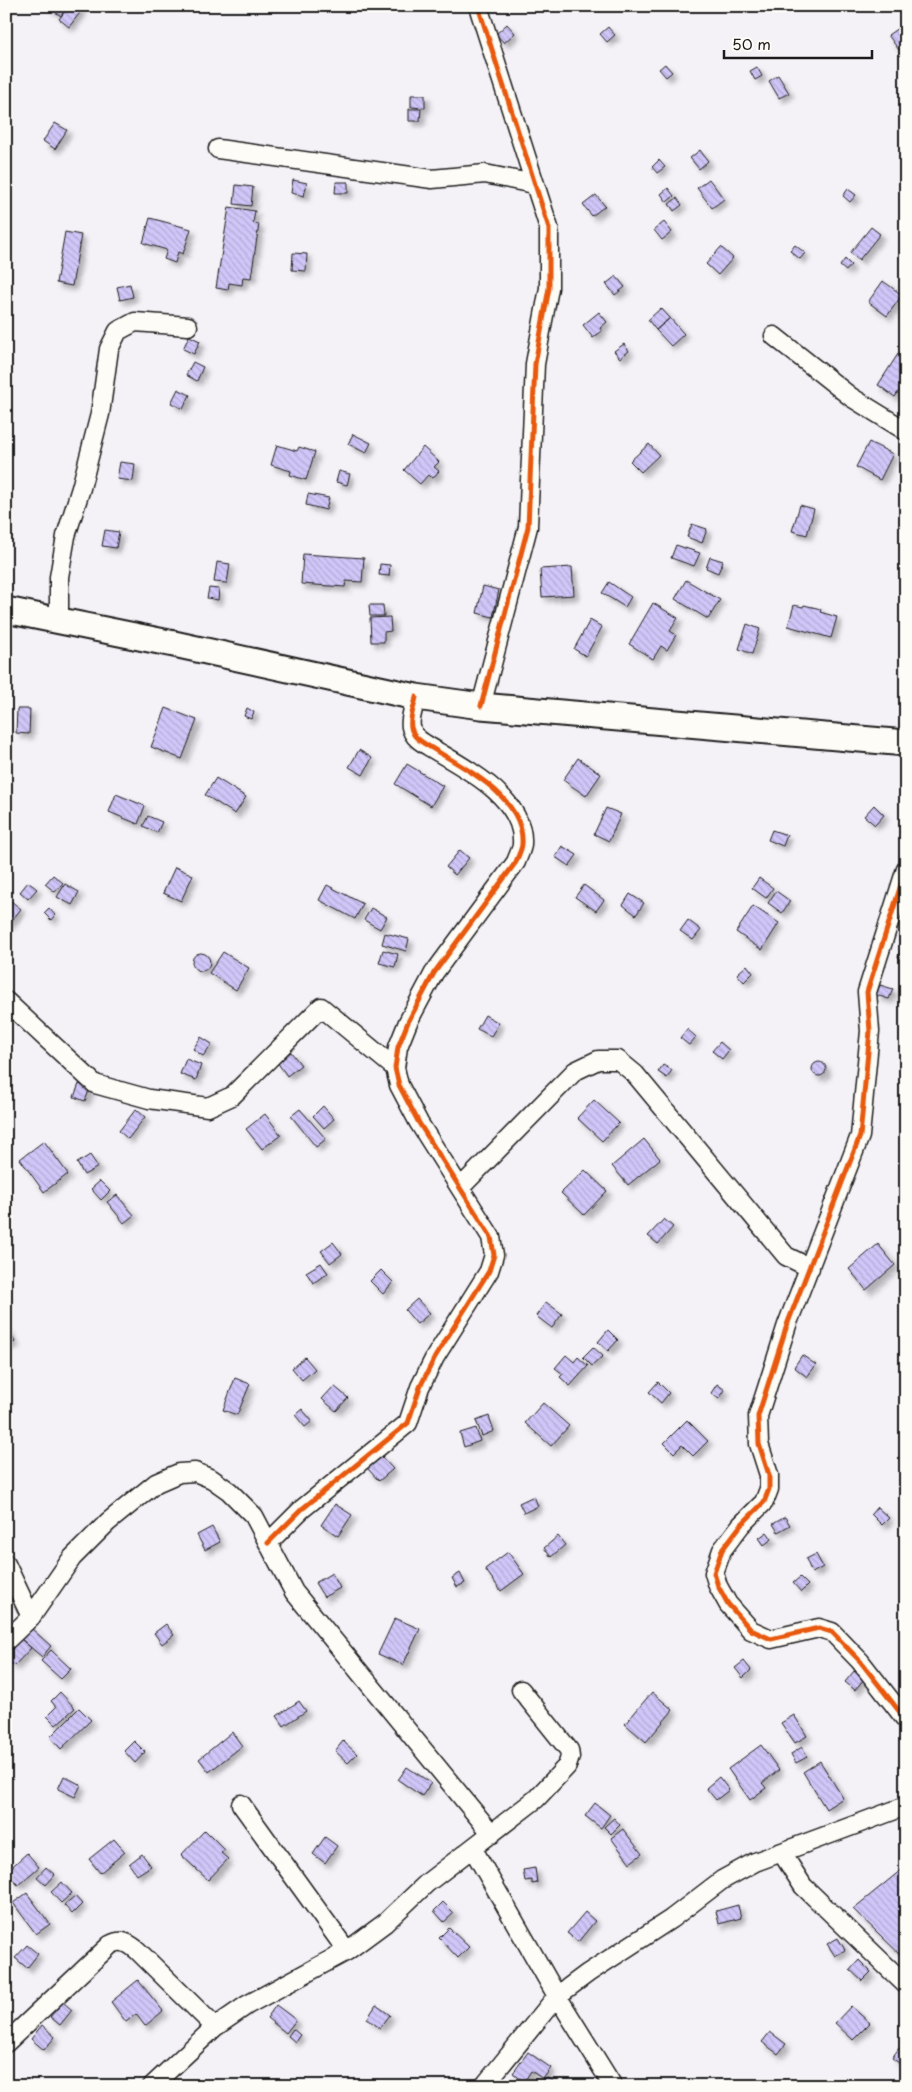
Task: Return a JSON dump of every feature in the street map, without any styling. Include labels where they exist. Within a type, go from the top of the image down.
[{"type":"street","points":[[478,6],[549,228],[549,288],[534,364],[528,527],[481,706]]},
{"type":"street","points":[[218,149],[432,180],[485,174],[534,184]]},
{"type":"street","points":[[59,621],[59,577],[66,536],[81,488],[100,414],[109,349],[118,331],[135,322],[188,326]]},
{"type":"street","points":[[774,336],[851,397],[906,432]]},
{"type":"street","points":[[6,610],[416,697],[481,706],[906,743]]},
{"type":"street","points":[[268,1543],[315,1498],[408,1423],[420,1388],[435,1357],[489,1271],[494,1255],[491,1237],[419,1123],[400,1085],[395,1068],[398,1047],[408,1022],[434,973],[516,862],[522,844],[520,828],[514,813],[499,793],[471,771],[415,737],[410,725],[416,697]]},
{"type":"street","points":[[906,868],[868,992],[870,1030],[860,1136],[787,1325],[758,1416],[759,1444],[769,1475],[769,1489],[764,1502],[741,1525],[722,1550],[714,1573],[718,1586],[728,1604],[751,1630],[771,1639],[819,1628],[832,1632],[860,1661],[906,1720]]},
{"type":"street","points":[[6,1000],[95,1084],[149,1099],[208,1107],[232,1096],[321,1007],[395,1068]]},
{"type":"street","points":[[460,1188],[575,1071],[598,1060],[618,1060],[635,1074],[786,1256],[810,1268]]},
{"type":"street","points":[[6,1641],[32,1617],[72,1558],[90,1539],[156,1483],[179,1473],[195,1472],[212,1479],[229,1491],[254,1516],[294,1592],[492,1834]]},
{"type":"street","points":[[6,1564],[32,1617]]},
{"type":"street","points":[[152,2086],[215,2028],[247,2006],[347,1951],[385,1923],[427,1883],[473,1850],[536,1799],[567,1766],[570,1757],[569,1750],[521,1690]]},
{"type":"street","points":[[241,1804],[347,1951]]},
{"type":"street","points":[[484,2086],[557,1996],[671,1919],[722,1880],[754,1862],[906,1806]]},
{"type":"street","points":[[473,1850],[557,1996],[614,2086]]},
{"type":"street","points":[[782,1853],[803,1886],[906,1985]]},
{"type":"street","points":[[6,2043],[110,1945],[118,1941],[128,1943],[137,1950],[215,2028]]},
{"type":"building","points":[[46,6],[67,6],[61,16]]},
{"type":"building","points":[[69,6],[77,6],[82,10],[69,27],[59,19]]},
{"type":"building","points":[[507,24],[515,33],[504,43],[496,34]]},
{"type":"building","points":[[608,27],[615,35],[607,42],[600,34]]},
{"type":"building","points":[[898,28],[906,38],[906,46],[899,50],[888,35]]},
{"type":"building","points":[[665,64],[672,72],[666,77],[659,69]]},
{"type":"building","points":[[757,67],[762,76],[755,80],[750,71]]},
{"type":"building","points":[[778,75],[789,93],[779,98],[769,81]]},
{"type":"building","points":[[411,95],[425,95],[425,108],[411,107]]},
{"type":"building","points":[[409,109],[421,109],[420,121],[409,121]]},
{"type":"building","points":[[55,123],[67,130],[55,149],[43,141]]},
{"type":"building","points":[[700,150],[708,161],[699,169],[690,158]]},
{"type":"building","points":[[659,160],[665,167],[657,173],[652,167]]},
{"type":"building","points":[[709,179],[724,199],[712,208],[697,188]]},
{"type":"building","points":[[293,180],[307,183],[304,196],[291,193]]},
{"type":"building","points":[[336,182],[348,182],[348,193],[335,193]]},
{"type":"building","points":[[236,185],[253,187],[251,206],[234,204]]},
{"type":"building","points":[[668,188],[674,196],[667,202],[661,194]]},
{"type":"building","points":[[848,189],[856,195],[850,202],[843,196]]},
{"type":"building","points":[[596,195],[605,206],[592,216],[583,205]]},
{"type":"building","points":[[677,198],[682,205],[674,211],[669,204]]},
{"type":"building","points":[[229,207],[255,211],[253,223],[259,224],[251,278],[243,277],[242,285],[229,283],[228,290],[216,288]]},
{"type":"building","points":[[150,218],[191,229],[183,254],[178,252],[175,263],[164,259],[167,250],[143,243]]},
{"type":"building","points":[[664,222],[672,232],[662,240],[654,230]]},
{"type":"building","points":[[871,227],[880,234],[859,260],[850,253]]},
{"type":"building","points":[[65,232],[81,235],[72,286],[56,283]]},
{"type":"building","points":[[795,245],[805,253],[800,259],[790,251]]},
{"type":"building","points":[[721,247],[733,258],[718,275],[706,264]]},
{"type":"building","points":[[293,253],[307,254],[306,271],[292,270]]},
{"type":"building","points":[[845,259],[851,265],[846,271],[840,266]]},
{"type":"building","points":[[616,276],[625,287],[615,295],[606,284]]},
{"type":"building","points":[[883,281],[902,295],[887,316],[868,302]]},
{"type":"building","points":[[130,284],[133,297],[120,300],[117,287]]},
{"type":"building","points":[[661,308],[670,318],[656,330],[648,320]]},
{"type":"building","points":[[599,312],[607,322],[600,328],[602,331],[593,338],[583,325]]},
{"type":"building","points":[[670,318],[684,334],[671,346],[656,330]]},
{"type":"building","points":[[189,336],[200,341],[194,354],[183,349]]},
{"type":"building","points":[[624,344],[629,351],[620,358],[614,351]]},
{"type":"building","points":[[898,354],[906,358],[906,366],[903,370],[906,373],[906,384],[902,386],[895,397],[878,385]]},
{"type":"building","points":[[193,362],[203,367],[197,381],[186,375]]},
{"type":"building","points":[[178,389],[190,395],[183,409],[171,403]]},
{"type":"building","points":[[353,434],[371,443],[366,453],[348,444]]},
{"type":"building","points":[[869,442],[893,454],[880,480],[856,467]]},
{"type":"building","points":[[649,444],[659,455],[641,472],[630,461]]},
{"type":"building","points":[[277,445],[297,451],[299,447],[315,452],[306,480],[290,475],[291,471],[271,465]]},
{"type":"building","points":[[423,447],[439,462],[434,467],[439,471],[433,478],[428,475],[420,484],[404,470]]},
{"type":"building","points":[[120,462],[135,464],[133,481],[117,479]]},
{"type":"building","points":[[339,471],[350,474],[347,485],[336,482]]},
{"type":"building","points":[[308,494],[329,498],[326,510],[306,505]]},
{"type":"building","points":[[800,505],[814,509],[807,535],[792,531]]},
{"type":"building","points":[[692,524],[707,529],[702,543],[687,537]]},
{"type":"building","points":[[105,530],[119,532],[116,548],[102,546]]},
{"type":"building","points":[[676,545],[700,553],[694,566],[671,558]]},
{"type":"building","points":[[303,554],[364,558],[362,582],[346,581],[345,587],[301,584]]},
{"type":"building","points":[[710,557],[723,561],[718,573],[706,568]]},
{"type":"building","points":[[217,562],[230,564],[227,583],[214,582]]},
{"type":"building","points":[[380,564],[390,565],[389,576],[379,575]]},
{"type":"building","points":[[572,567],[574,595],[542,597],[540,569]]},
{"type":"building","points":[[686,580],[720,600],[708,619],[675,599]]},
{"type":"building","points":[[609,582],[631,597],[625,607],[602,593]]},
{"type":"building","points":[[483,586],[499,590],[493,617],[477,613]]},
{"type":"building","points":[[209,588],[219,589],[218,600],[207,598]]},
{"type":"building","points":[[653,603],[678,618],[670,631],[676,635],[667,650],[661,646],[653,659],[629,644]]},
{"type":"building","points":[[369,605],[383,605],[384,616],[370,616]]},
{"type":"building","points":[[794,605],[821,609],[820,612],[837,617],[831,638],[788,626]]},
{"type":"building","points":[[390,617],[391,631],[384,632],[384,642],[371,642],[370,618]]},
{"type":"building","points":[[590,620],[602,627],[586,656],[574,649]]},
{"type":"building","points":[[747,624],[760,629],[752,654],[739,649]]},
{"type":"building","points":[[166,708],[197,720],[182,759],[151,747]]},
{"type":"building","points":[[247,708],[254,712],[251,719],[244,716]]},
{"type":"building","points":[[17,709],[30,709],[29,734],[16,733]]},
{"type":"building","points":[[359,750],[372,758],[363,775],[349,767]]},
{"type":"building","points":[[578,758],[601,774],[586,796],[563,780]]},
{"type":"building","points":[[407,764],[443,786],[431,806],[395,784]]},
{"type":"building","points":[[216,778],[246,797],[235,814],[205,795]]},
{"type":"building","points":[[116,794],[145,806],[138,824],[109,812]]},
{"type":"building","points":[[874,805],[884,815],[875,825],[864,816]]},
{"type":"building","points":[[606,808],[621,814],[609,841],[594,834]]},
{"type":"building","points":[[148,816],[162,822],[157,833],[143,826]]},
{"type":"building","points":[[772,830],[787,835],[783,846],[768,840]]},
{"type":"building","points":[[562,846],[577,855],[569,866],[555,857]]},
{"type":"building","points":[[460,850],[469,858],[455,875],[446,867]]},
{"type":"building","points":[[175,867],[193,875],[181,901],[163,893]]},
{"type":"building","points":[[53,875],[63,883],[55,892],[45,884]]},
{"type":"building","points":[[759,878],[773,888],[766,898],[752,888]]},
{"type":"building","points":[[28,882],[37,889],[28,899],[20,892]]},
{"type":"building","points":[[65,884],[79,892],[72,905],[57,897]]},
{"type":"building","points":[[327,885],[363,904],[355,919],[319,900]]},
{"type":"building","points":[[584,885],[604,900],[596,911],[575,897]]},
{"type":"building","points":[[776,891],[790,901],[782,913],[768,903]]},
{"type":"building","points":[[630,894],[644,903],[636,915],[623,905]]},
{"type":"building","points":[[11,901],[21,909],[8,925],[6,924],[6,908]]},
{"type":"building","points":[[753,906],[779,923],[762,950],[736,932]]},
{"type":"building","points":[[49,908],[55,915],[51,920],[44,913]]},
{"type":"building","points":[[371,908],[387,917],[380,929],[364,920]]},
{"type":"building","points":[[688,920],[701,930],[693,940],[680,931]]},
{"type":"building","points":[[385,933],[409,939],[406,951],[382,944]]},
{"type":"building","points":[[906,937],[906,960],[898,957]]},
{"type":"building","points":[[383,950],[398,954],[395,967],[379,963]]},
{"type":"building","points":[[223,952],[249,968],[236,990],[209,973]]},
{"type":"building","points":[[201,953],[207,956],[210,962],[207,968],[201,971],[195,968],[192,962],[195,956]]},
{"type":"building","points":[[747,965],[753,973],[744,982],[737,974]]},
{"type":"building","points":[[880,985],[893,989],[889,999],[876,995]]},
{"type":"building","points":[[485,1015],[499,1023],[491,1036],[477,1029]]},
{"type":"building","points":[[687,1029],[696,1037],[689,1045],[680,1038]]},
{"type":"building","points":[[201,1037],[212,1044],[203,1056],[193,1049]]},
{"type":"building","points":[[720,1042],[729,1050],[722,1059],[712,1051]]},
{"type":"building","points":[[291,1052],[301,1065],[287,1076],[277,1062]]},
{"type":"building","points":[[186,1059],[201,1065],[196,1080],[180,1074]]},
{"type":"building","points":[[816,1062],[822,1062],[826,1069],[822,1076],[816,1076],[812,1072],[812,1066]]},
{"type":"building","points":[[663,1065],[672,1070],[667,1078],[658,1072]]},
{"type":"building","points":[[79,1084],[90,1088],[85,1101],[74,1097]]},
{"type":"building","points":[[594,1100],[619,1123],[602,1141],[577,1118]]},
{"type":"building","points":[[323,1106],[334,1119],[324,1128],[313,1116]]},
{"type":"building","points":[[136,1109],[145,1117],[128,1139],[119,1131]]},
{"type":"building","points":[[300,1109],[326,1139],[316,1147],[291,1116]]},
{"type":"building","points":[[265,1114],[281,1135],[262,1149],[246,1129]]},
{"type":"building","points":[[644,1139],[660,1159],[628,1185],[612,1166]]},
{"type":"building","points":[[44,1141],[68,1174],[44,1192],[20,1159]]},
{"type":"building","points":[[90,1155],[98,1167],[84,1175],[77,1163]]},
{"type":"building","points":[[585,1170],[607,1191],[584,1215],[561,1193]]},
{"type":"building","points":[[100,1181],[110,1191],[101,1200],[91,1189]]},
{"type":"building","points":[[117,1195],[134,1215],[124,1223],[107,1202]]},
{"type":"building","points":[[664,1219],[673,1227],[658,1244],[648,1236]]},
{"type":"building","points":[[333,1242],[342,1254],[330,1263],[321,1251]]},
{"type":"building","points":[[878,1244],[895,1265],[866,1290],[849,1269]]},
{"type":"building","points":[[321,1263],[328,1273],[313,1283],[306,1272]]},
{"type":"building","points":[[381,1270],[393,1282],[383,1294],[370,1281]]},
{"type":"building","points":[[417,1299],[430,1313],[417,1324],[405,1310]]},
{"type":"building","points":[[546,1302],[562,1314],[552,1328],[536,1316]]},
{"type":"building","points":[[6,1326],[15,1342],[6,1346]]},
{"type":"building","points":[[608,1330],[618,1340],[608,1351],[598,1342]]},
{"type":"building","points":[[593,1347],[603,1356],[592,1366],[583,1357]]},
{"type":"building","points":[[566,1355],[574,1362],[578,1357],[588,1366],[570,1386],[560,1377],[563,1374],[555,1368]]},
{"type":"building","points":[[802,1355],[816,1365],[807,1377],[794,1367]]},
{"type":"building","points":[[305,1357],[315,1369],[302,1380],[292,1368]]},
{"type":"building","points":[[235,1378],[250,1384],[237,1415],[223,1410]]},
{"type":"building","points":[[658,1382],[669,1393],[661,1403],[649,1392]]},
{"type":"building","points":[[717,1384],[725,1390],[719,1399],[711,1393]]},
{"type":"building","points":[[334,1386],[348,1398],[336,1411],[322,1399]]},
{"type":"building","points":[[543,1403],[569,1426],[551,1446],[525,1423]]},
{"type":"building","points":[[302,1409],[312,1421],[305,1427],[295,1415]]},
{"type":"building","points":[[489,1416],[494,1431],[482,1436],[476,1421]]},
{"type":"building","points":[[687,1420],[708,1441],[693,1456],[682,1445],[674,1453],[664,1443]]},
{"type":"building","points":[[476,1428],[480,1441],[464,1447],[460,1433]]},
{"type":"building","points":[[381,1456],[393,1469],[379,1481],[367,1468]]},
{"type":"building","points":[[534,1496],[538,1506],[524,1513],[519,1503]]},
{"type":"building","points":[[335,1504],[352,1515],[338,1536],[321,1525]]},
{"type":"building","points":[[877,1507],[889,1518],[882,1525],[871,1514]]},
{"type":"building","points":[[785,1517],[790,1525],[778,1532],[773,1524]]},
{"type":"building","points":[[212,1527],[220,1542],[205,1550],[197,1535]]},
{"type":"building","points":[[767,1532],[772,1539],[764,1545],[759,1538]]},
{"type":"building","points":[[558,1536],[565,1545],[551,1557],[544,1548]]},
{"type":"building","points":[[508,1552],[524,1574],[501,1591],[485,1569]]},
{"type":"building","points":[[816,1554],[823,1567],[812,1573],[806,1559]]},
{"type":"building","points":[[332,1573],[340,1588],[324,1597],[315,1583]]},
{"type":"building","points":[[460,1573],[465,1583],[457,1587],[452,1578]]},
{"type":"building","points":[[800,1577],[808,1585],[801,1592],[793,1583]]},
{"type":"building","points":[[395,1618],[420,1629],[403,1665],[378,1654]]},
{"type":"building","points":[[166,1624],[174,1635],[162,1644],[154,1633]]},
{"type":"building","points":[[30,1627],[51,1646],[42,1657],[20,1638]]},
{"type":"building","points":[[20,1638],[31,1648],[14,1666],[6,1658],[6,1653]]},
{"type":"building","points":[[51,1650],[71,1669],[61,1679],[41,1661]]},
{"type":"building","points":[[744,1661],[751,1670],[743,1678],[735,1668]]},
{"type":"building","points":[[854,1671],[864,1679],[855,1690],[845,1682]]},
{"type":"building","points":[[60,1692],[75,1708],[56,1725],[47,1716],[56,1707],[51,1701]]},
{"type":"building","points":[[652,1692],[673,1710],[646,1742],[625,1724]]},
{"type":"building","points":[[299,1701],[306,1711],[284,1726],[277,1716]]},
{"type":"building","points":[[79,1708],[91,1720],[61,1749],[50,1737]]},
{"type":"building","points":[[794,1715],[807,1736],[795,1743],[781,1723]]},
{"type":"building","points":[[232,1732],[242,1746],[209,1772],[199,1759]]},
{"type":"building","points":[[134,1741],[145,1752],[135,1763],[124,1751]]},
{"type":"building","points":[[343,1741],[357,1754],[348,1763],[335,1751]]},
{"type":"building","points":[[761,1745],[779,1770],[762,1783],[766,1788],[750,1800],[728,1769]]},
{"type":"building","points":[[802,1747],[807,1757],[796,1763],[791,1754]]},
{"type":"building","points":[[820,1761],[843,1798],[826,1809],[803,1772]]},
{"type":"building","points":[[407,1767],[431,1783],[422,1796],[398,1780]]},
{"type":"building","points":[[64,1776],[81,1785],[75,1797],[58,1789]]},
{"type":"building","points":[[719,1777],[729,1790],[716,1800],[706,1788]]},
{"type":"building","points":[[595,1803],[610,1815],[601,1828],[585,1816]]},
{"type":"building","points":[[614,1818],[620,1825],[611,1834],[604,1827]]},
{"type":"building","points":[[623,1829],[642,1854],[630,1863],[611,1838]]},
{"type":"building","points":[[205,1830],[225,1850],[221,1853],[228,1859],[208,1880],[181,1855]]},
{"type":"building","points":[[325,1837],[337,1846],[325,1863],[313,1854]]},
{"type":"building","points":[[114,1839],[125,1852],[100,1873],[89,1859]]},
{"type":"building","points":[[27,1853],[39,1867],[18,1885],[6,1872]]},
{"type":"building","points":[[142,1854],[151,1866],[137,1875],[129,1864]]},
{"type":"building","points":[[906,1866],[906,1960],[853,1909]]},
{"type":"building","points":[[46,1867],[55,1875],[46,1885],[37,1877]]},
{"type":"building","points":[[535,1868],[537,1883],[532,1884],[532,1880],[525,1881],[523,1870]]},
{"type":"building","points":[[62,1882],[72,1893],[61,1903],[51,1892]]},
{"type":"building","points":[[27,1893],[50,1924],[36,1934],[13,1903]]},
{"type":"building","points":[[75,1896],[82,1904],[72,1914],[64,1905]]},
{"type":"building","points":[[443,1902],[454,1913],[444,1922],[434,1911]]},
{"type":"building","points":[[738,1905],[741,1918],[719,1924],[716,1911]]},
{"type":"building","points":[[585,1912],[595,1921],[578,1942],[567,1933]]},
{"type":"building","points":[[449,1928],[469,1947],[458,1958],[439,1938]]},
{"type":"building","points":[[838,1938],[845,1950],[835,1956],[827,1944]]},
{"type":"building","points":[[27,1945],[38,1954],[27,1968],[15,1958]]},
{"type":"building","points":[[859,1960],[871,1972],[862,1981],[850,1970]]},
{"type":"building","points":[[138,1980],[163,2011],[145,2026],[136,2014],[126,2022],[111,2002]]},
{"type":"building","points":[[63,2002],[72,2010],[60,2025],[50,2017]]},
{"type":"building","points":[[276,2005],[296,2020],[286,2033],[267,2018]]},
{"type":"building","points":[[376,2005],[390,2015],[380,2028],[367,2019]]},
{"type":"building","points":[[851,2006],[870,2023],[853,2040],[835,2023]]},
{"type":"building","points":[[42,2025],[55,2037],[44,2050],[31,2039]]},
{"type":"building","points":[[293,2029],[300,2035],[295,2042],[288,2036]]},
{"type":"building","points":[[770,2032],[786,2044],[778,2054],[762,2042]]},
{"type":"building","points":[[899,2048],[906,2053],[906,2061],[903,2066],[892,2058]]},
{"type":"building","points":[[528,2052],[551,2068],[543,2079],[531,2071],[524,2082],[513,2073]]},
{"type":"building","points":[[547,2078],[552,2080],[555,2086],[541,2086],[542,2081]]},
{"type":"cycle path","points":[[478,6],[549,228],[549,288],[535,364],[528,527],[481,706]]},
{"type":"cycle path","points":[[268,1543],[302,1509],[408,1423],[420,1387],[435,1357],[489,1271],[494,1255],[491,1237],[419,1123],[399,1085],[395,1068],[398,1047],[408,1022],[434,973],[516,862],[522,846],[521,828],[505,800],[493,788],[479,777],[422,742],[412,732],[411,716],[416,697]]},
{"type":"cycle path","points":[[906,869],[867,992],[870,1031],[860,1136],[787,1325],[758,1416],[759,1444],[769,1475],[769,1489],[764,1502],[741,1525],[722,1550],[714,1573],[718,1586],[728,1604],[751,1630],[771,1639],[819,1628],[832,1632],[860,1661],[906,1720]]}]
